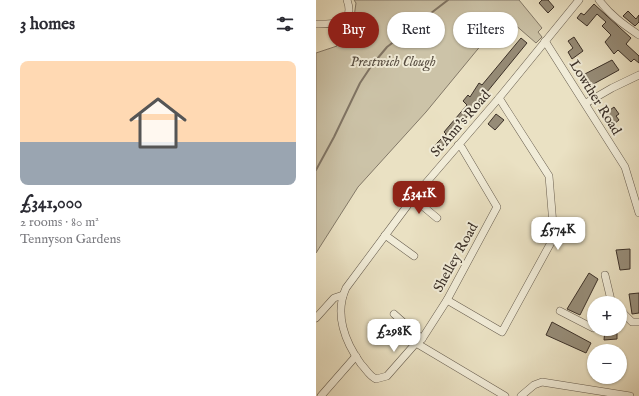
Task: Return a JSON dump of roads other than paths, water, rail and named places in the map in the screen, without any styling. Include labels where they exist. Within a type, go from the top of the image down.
[{"type":"street","points":[[316,24],[337,23],[349,14],[346,0]]},
{"type":"street","name":"St Ann's Road","points":[[387,376],[382,379],[372,377],[356,356],[343,328],[341,312],[343,295],[349,282],[413,198],[499,98],[579,0]]},
{"type":"street","points":[[600,0],[604,8],[625,26],[639,35]]},
{"type":"street","name":"Lowther Road","points":[[545,42],[586,103],[625,167],[639,213]]},
{"type":"street","points":[[586,103],[639,75]]},
{"type":"street","points":[[447,300],[502,332],[554,237],[549,176],[499,98]]},
{"type":"street","name":"Shelley Road","points":[[387,376],[419,341],[447,300],[498,207],[462,148],[458,145]]},
{"type":"street","points":[[413,198],[438,218]]},
{"type":"street","points":[[385,235],[414,256]]},
{"type":"street","points":[[605,275],[610,296]]},
{"type":"street","points":[[316,318],[334,298],[343,295]]},
{"type":"street","points":[[560,311],[587,325]]},
{"type":"street","points":[[394,314],[419,341],[505,396]]},
{"type":"street","points":[[627,317],[632,322],[639,322]]},
{"type":"street","points":[[321,396],[356,356]]},
{"type":"street","points":[[521,396],[534,385],[542,382],[630,396]]},
{"type":"waterway","points":[[316,170],[360,83],[372,65],[387,47],[448,0]]},
{"type":"park label","name":"Prestwich Clough","points":[[393,61]]}]
